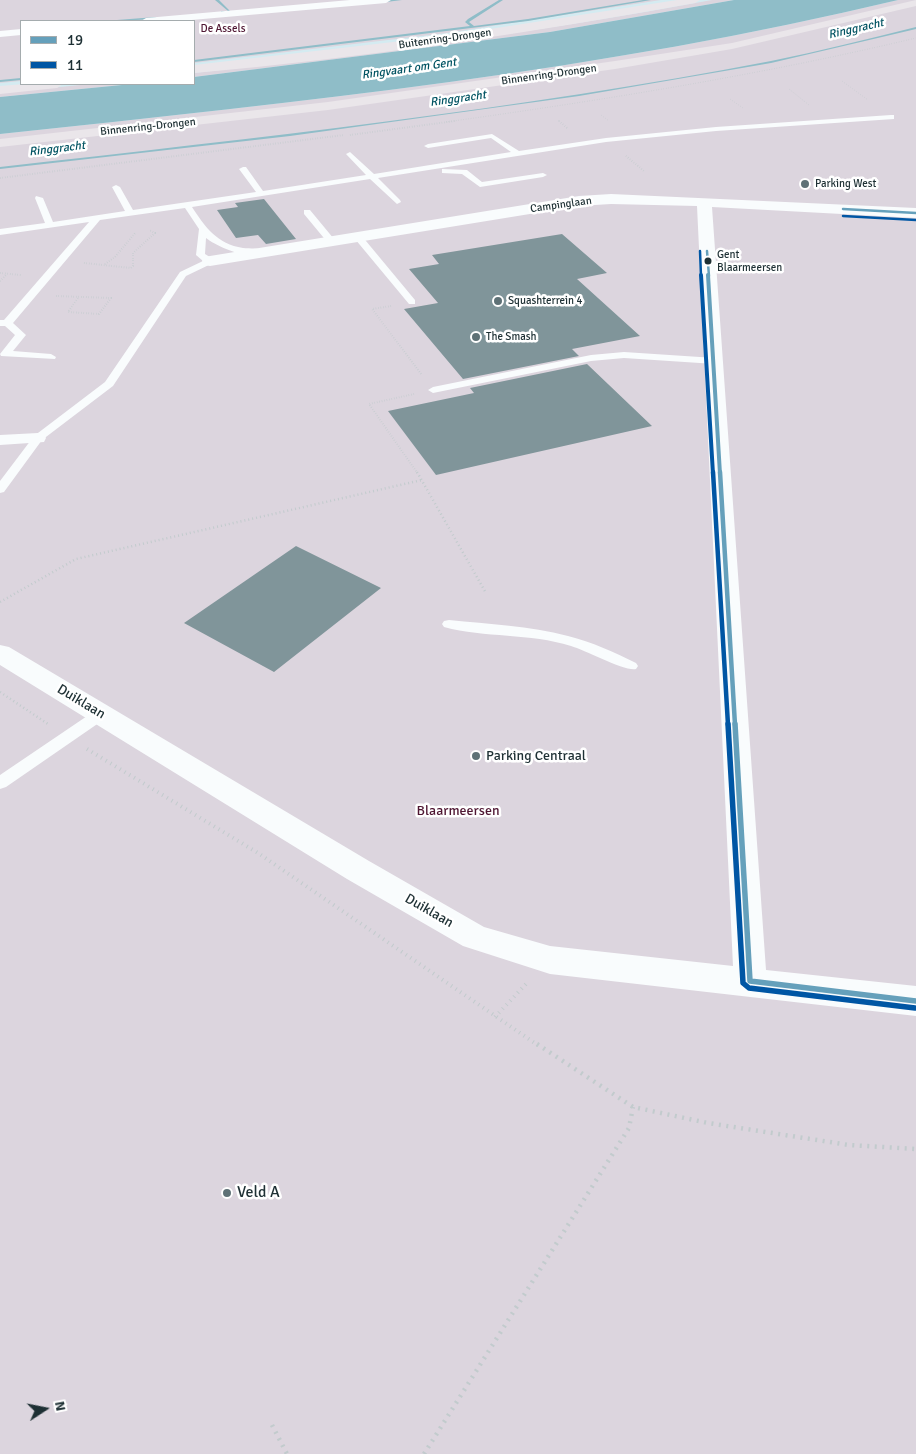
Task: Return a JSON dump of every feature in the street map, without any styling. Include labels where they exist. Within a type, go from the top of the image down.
[{"type":"highway","name":"Buitenring-Drongen","points":[[195,69],[411,44],[630,12],[695,0]]},
{"type":"highway","name":"Binnenring-Drongen","points":[[0,143],[328,106],[615,65],[732,46],[916,3]]},
{"type":"highway","points":[[0,90],[48,85]]},
{"type":"street","points":[[157,20],[386,0]]},
{"type":"street","points":[[0,34],[20,32]]},
{"type":"street","name":"Campinglaan","points":[[210,261],[579,201],[611,199],[704,202],[916,213]]},
{"type":"street","points":[[704,202],[715,361],[750,981]]},
{"type":"street","points":[[0,440],[38,438]]},
{"type":"street","name":"Duiklaan","points":[[0,653],[358,870],[474,937],[550,960],[916,1000]]},
{"type":"lane","points":[[0,232],[98,217],[131,214],[629,137],[891,117]]},
{"type":"lane","points":[[428,146],[492,136],[516,153]]},
{"type":"lane","points":[[350,154],[397,202]]},
{"type":"lane","points":[[243,169],[262,193]]},
{"type":"lane","points":[[419,170],[464,172],[480,185],[543,175]]},
{"type":"lane","points":[[116,187],[131,214]]},
{"type":"lane","points":[[39,198],[50,224]]},
{"type":"lane","points":[[187,205],[210,239],[219,245],[234,250],[265,252]]},
{"type":"lane","points":[[307,212],[331,241]]},
{"type":"lane","points":[[51,357],[5,354],[21,335],[4,323],[32,295],[98,217]]},
{"type":"lane","points":[[203,230],[200,255],[210,261]]},
{"type":"lane","points":[[358,237],[412,302]]},
{"type":"lane","points":[[0,489],[38,438],[109,384],[183,274],[210,261]]},
{"type":"lane","points":[[433,390],[591,358],[624,355],[715,361]]},
{"type":"lane","points":[[449,624],[536,634],[569,641],[600,651],[631,666]]},
{"type":"lane","points":[[0,783],[101,714]]},
{"type":"path","points":[[0,178],[323,138],[654,91],[788,68],[916,38]]},
{"type":"path","points":[[105,264],[115,257],[138,231]]},
{"type":"path","points":[[61,261],[131,268],[133,266],[133,253],[155,233],[154,231],[143,231]]},
{"type":"path","points":[[0,281],[8,274]]},
{"type":"path","points":[[32,295],[111,298],[99,314],[68,312],[78,298]]},
{"type":"path","points":[[412,302],[372,309],[433,390],[368,404],[422,480],[486,594]]},
{"type":"path","points":[[0,602],[76,559],[422,480]]},
{"type":"path","points":[[0,692],[67,736],[258,853],[495,1017],[633,1107],[708,1123],[839,1143],[916,1149]]},
{"type":"path","points":[[495,1017],[550,960]]},
{"type":"path","points":[[424,1454],[629,1128],[633,1107]]},
{"type":"path","points":[[272,1425],[287,1454]]},
{"type":"green space","name":"De Assels","points":[[0,0],[661,0],[447,33],[195,63],[195,20],[20,20],[20,81],[0,83]]},
{"type":"green space","points":[[712,0],[734,0],[550,32],[195,77],[195,73],[454,41],[648,12]]},
{"type":"green space","name":"Blaarmeersen","points":[[898,0],[916,0],[916,1454],[0,1454],[0,134],[226,110],[451,82],[676,46],[787,25]]},
{"type":"green space","points":[[80,85],[122,85],[0,97],[0,93]]},
{"type":"water","name":"Ringvaart om Gent","points":[[734,0],[898,0],[787,25],[676,46],[451,82],[226,110],[0,134],[0,97],[122,85],[195,85],[195,77],[550,32]]},
{"type":"building","points":[[264,199],[296,239],[266,244],[258,235],[236,238],[217,210],[238,207],[235,203]]},
{"type":"building","points":[[562,234],[607,273],[577,279],[640,336],[572,349],[579,356],[463,379],[404,309],[438,303],[409,269],[439,264],[432,255]]},
{"type":"building","points":[[587,364],[652,426],[436,475],[388,411],[474,393],[470,388]]},
{"type":"building","points":[[296,546],[381,588],[274,672],[184,623]]},
{"type":"waterway","points":[[217,0],[231,12],[222,12]]},
{"type":"waterway","points":[[378,2],[400,0]]},
{"type":"waterway","points":[[474,27],[467,22],[501,0]]},
{"type":"waterway","points":[[474,27],[528,20],[649,0]]},
{"type":"waterway","points":[[130,20],[156,18]]},
{"type":"waterway","points":[[195,61],[474,27]]},
{"type":"waterway","name":"Ringgracht","points":[[0,168],[387,122],[579,95],[771,62],[916,28]]},
{"type":"waterway","points":[[0,81],[20,79]]},
{"type":"transit line","name":"19","points":[[843,209],[916,213]]},
{"type":"transit line","name":"11","points":[[843,216],[916,220]]},
{"type":"transit line","name":"11","points":[[700,251],[743,983],[749,988],[915,1008]]},
{"type":"transit line","name":"19","points":[[707,251],[750,981],[916,1001]]},
{"type":"place","name":"Parking West","points":[[805,184]]},
{"type":"place","name":"Gent Blaarmeersen","points":[[708,261]]},
{"type":"place","name":"Squashterrein 4","points":[[498,301]]},
{"type":"place","name":"The Smash","points":[[476,337]]},
{"type":"place","name":"Parking Centraal","points":[[476,756]]},
{"type":"place","name":"Veld A","points":[[227,1193]]}]
